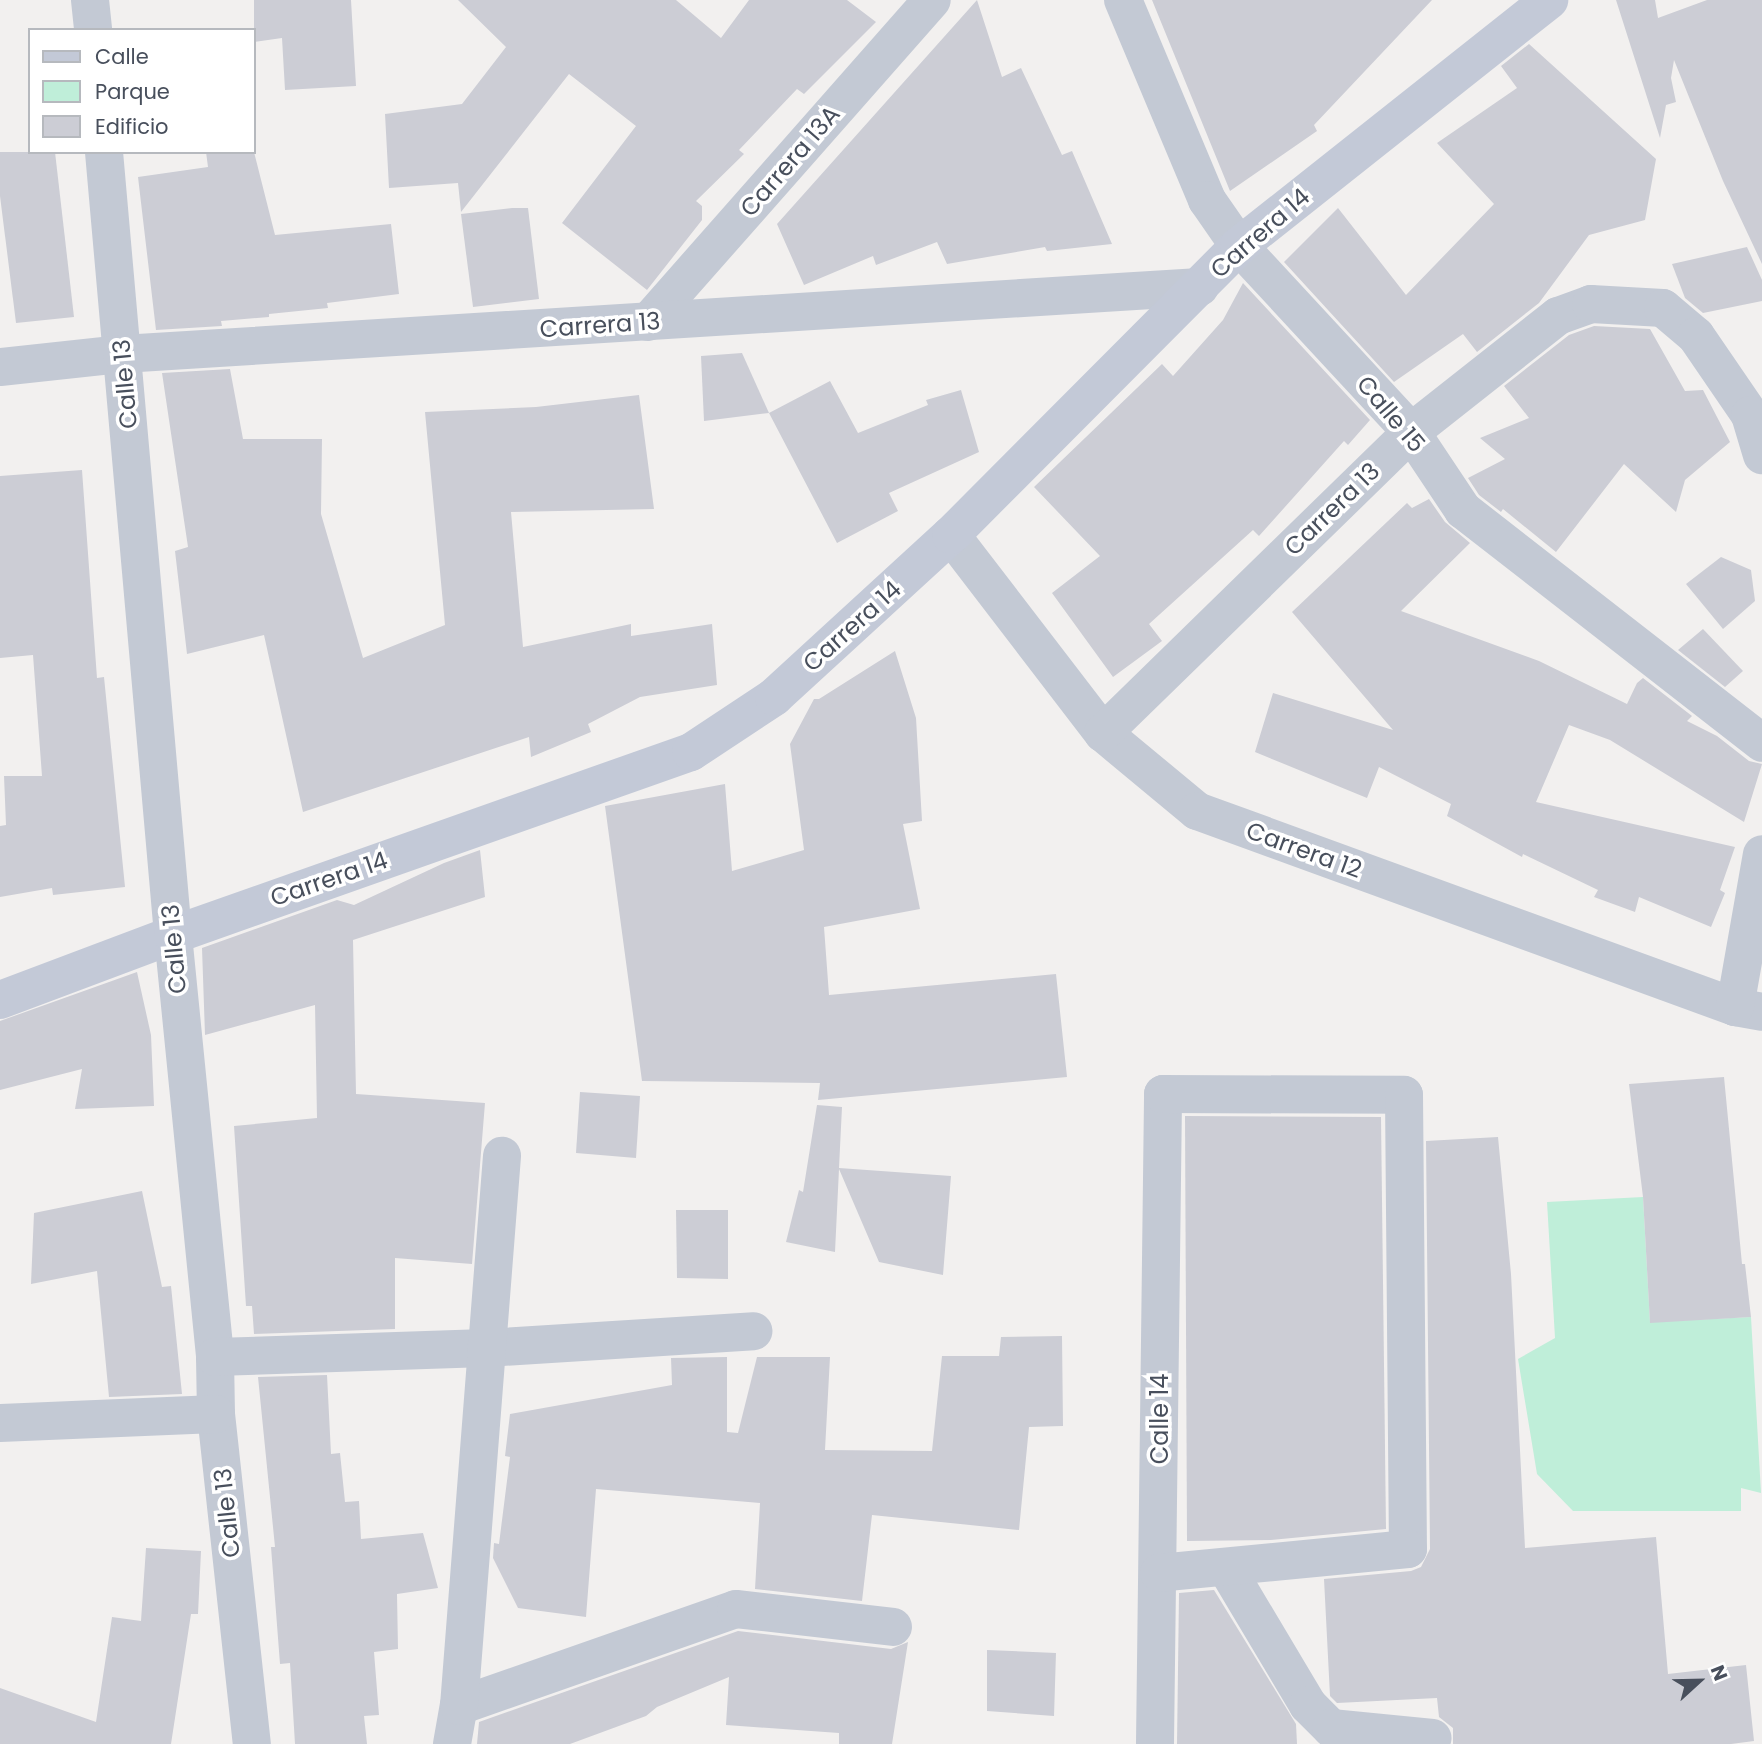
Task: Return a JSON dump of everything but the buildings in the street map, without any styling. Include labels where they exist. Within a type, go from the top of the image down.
[{"type":"street","points":[[90,0],[93,28]]},
{"type":"street","name":"Carrera 13A","points":[[648,322],[932,0]]},
{"type":"street","name":"Calle 15","points":[[1123,0],[1208,200],[1239,246],[1411,432],[1463,510],[1762,743]]},
{"type":"street","name":"Carrera 14","points":[[0,1000],[173,934],[691,752],[774,697],[951,535],[1239,246],[1549,0]]},
{"type":"street","name":"Calle 13","points":[[104,154],[173,934],[215,1357],[216,1414],[252,1744]]},
{"type":"street","name":"Carrera 13","points":[[0,367],[122,354],[1200,287]]},
{"type":"street","name":"Carrera 13","points":[[1103,733],[1411,432],[1558,316],[1591,304],[1663,308],[1696,336],[1750,415],[1762,455]]},
{"type":"street","name":"Carrera 12","points":[[951,535],[1103,733],[1197,811],[1749,1009]]},
{"type":"street","points":[[1749,1009],[1762,855]]},
{"type":"street","name":"Calle 14","points":[[1155,1744],[1163,1094],[1404,1095],[1408,1549],[1227,1569]]},
{"type":"street","points":[[452,1744],[459,1706],[502,1156]]},
{"type":"street","points":[[215,1357],[486,1348],[754,1331]]},
{"type":"street","points":[[0,1423],[216,1414]]},
{"type":"street","points":[[1159,1573],[1227,1569],[1308,1705],[1331,1728],[1433,1738]]},
{"type":"street","points":[[459,1706],[736,1609],[893,1627]]},
{"type":"green space","points":[[1643,1197],[1650,1322],[1751,1317],[1761,1493],[1741,1488],[1741,1511],[1573,1511],[1537,1474],[1518,1359],[1555,1338],[1547,1202]]}]
